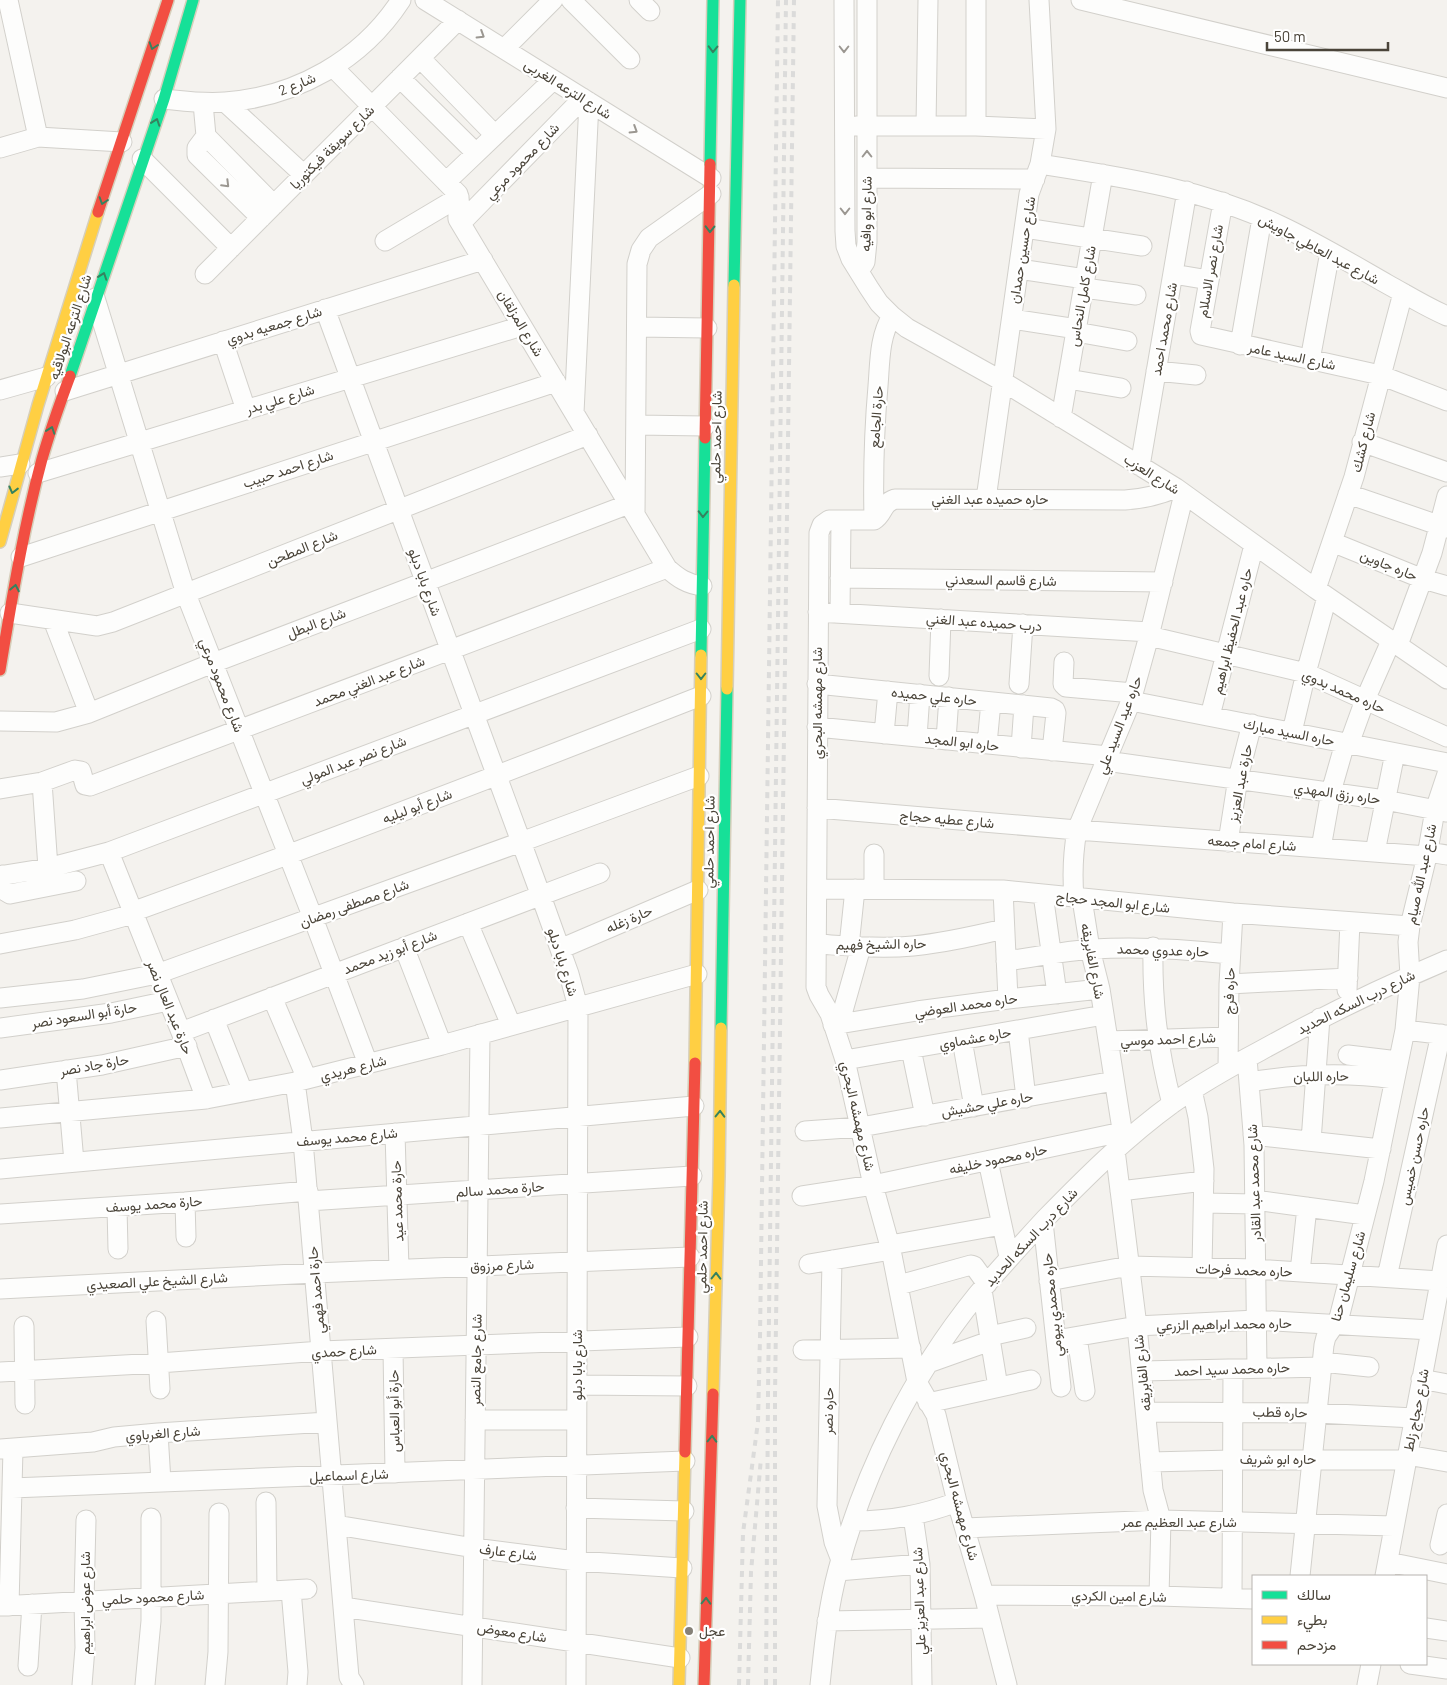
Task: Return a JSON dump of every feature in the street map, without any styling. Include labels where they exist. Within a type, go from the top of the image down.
[{"type":"main road","name":"شارع الترعه البولاقيه","points":[[0,542],[20,464],[46,377],[168,0]]},
{"type":"main road","name":"شارع الترعه البولاقيه","points":[[0,670],[6,621],[38,473],[95,298],[164,99],[193,0]]},
{"type":"main road","name":"شارع احمد حلمي","points":[[679,1685],[697,974],[701,629],[711,186],[713,0]]},
{"type":"main road","name":"شارع احمد حلمي","points":[[704,1685],[719,1176],[740,0]]},
{"type":"street","points":[[8,0],[38,137]]},
{"type":"street","name":"شارع 2","points":[[164,99],[225,102],[281,92],[308,81],[333,67],[367,41],[401,0]]},
{"type":"street","name":"شارع الترعه الغربى","points":[[425,0],[586,100],[711,186]]},
{"type":"street","points":[[504,49],[553,0]]},
{"type":"street","points":[[571,0],[630,59]]},
{"type":"street","name":"شارع ابو وافيه","points":[[844,0],[846,246],[851,259],[860,271],[865,262],[867,252],[867,0]]},
{"type":"street","points":[[926,126],[928,0]]},
{"type":"street","points":[[976,0],[976,126]]},
{"type":"street","name":"شارع حسين حمدان","points":[[986,499],[1029,194],[1038,172],[1046,128],[1040,0]]},
{"type":"street","points":[[1081,0],[1447,88]]},
{"type":"street","name":"شارع سويقة فيكتوريا","points":[[205,274],[458,20]]},
{"type":"street","points":[[420,58],[495,135]]},
{"type":"street","points":[[333,67],[460,197],[385,241]]},
{"type":"street","points":[[400,78],[476,154]]},
{"type":"street","points":[[446,182],[553,80]]},
{"type":"street","points":[[574,413],[586,100]]},
{"type":"street","name":"شارع محمود مرعي","points":[[461,223],[586,100]]},
{"type":"street","points":[[203,102],[202,142],[197,155],[261,218]]},
{"type":"street","points":[[225,102],[304,175]]},
{"type":"street","points":[[844,126],[1046,128]]},
{"type":"street","points":[[0,148],[38,137],[122,142]]},
{"type":"street","points":[[202,142],[274,205]]},
{"type":"street","points":[[142,159],[231,248]]},
{"type":"street","name":"شارع عبد العاطي جاويش","points":[[868,178],[1038,172],[1103,174],[1146,181],[1188,191],[1223,202],[1280,225],[1447,316]]},
{"type":"street","name":"شارع كامل النحاس","points":[[1061,418],[1103,174]]},
{"type":"street","points":[[632,510],[636,425],[637,264],[641,250],[649,238],[711,186]]},
{"type":"street","name":"شارع محمد احمد","points":[[1140,466],[1188,191]]},
{"type":"street","name":"شارع المزلقان","points":[[460,197],[458,218],[667,568],[690,584],[702,586]]},
{"type":"street","name":"شارع نصر الاسلام","points":[[1204,337],[1200,331],[1223,202]]},
{"type":"street","points":[[1240,345],[1262,218]]},
{"type":"street","points":[[1025,228],[1142,246]]},
{"type":"street","points":[[1310,360],[1330,252]]},
{"type":"street","name":"شارع جمعيه بدوي","points":[[65,390],[484,260]]},
{"type":"street","points":[[1019,269],[1136,295]]},
{"type":"street","name":"شارع العزب","points":[[860,271],[880,303],[907,328],[1002,381],[1180,491],[1322,593],[1447,679]]},
{"type":"street","points":[[1173,274],[1209,280]]},
{"type":"street","name":"شارع كشك","points":[[1292,732],[1306,673],[1332,542],[1348,494],[1403,293]]},
{"type":"street","name":"شارع محمود مرعي","points":[[95,298],[186,594],[368,1064]]},
{"type":"street","name":"شارع بابا دبلو","points":[[325,309],[560,948],[578,1007],[576,1685]]},
{"type":"street","name":"حارة الجامع","points":[[874,520],[874,432],[881,343],[892,316]]},
{"type":"street","points":[[1012,319],[1127,341]]},
{"type":"street","name":"شارع علي بدر","points":[[38,473],[522,326]]},
{"type":"street","points":[[637,327],[707,328]]},
{"type":"street","name":"شارع السيد عامر","points":[[1204,337],[1380,375],[1447,401]]},
{"type":"street","points":[[222,341],[246,410]]},
{"type":"street","points":[[1156,371],[1196,375]]},
{"type":"street","points":[[0,390],[46,377]]},
{"type":"street","points":[[1068,379],[1121,388]]},
{"type":"street","name":"شارع احمد حبيب","points":[[21,557],[556,382]]},
{"type":"street","points":[[636,425],[705,426]]},
{"type":"street","name":"شارع المطحن","points":[[6,621],[53,620],[97,626],[105,624],[186,594],[588,435]]},
{"type":"street","points":[[1362,442],[1447,472]]},
{"type":"street","points":[[0,467],[20,464]]},
{"type":"street","name":"حاره حميده عبد الغني","points":[[874,520],[879,516],[887,502],[895,499],[1125,500],[1143,499],[1180,491]]},
{"type":"street","name":"حاره عيد السيد علي","points":[[1078,898],[1072,875],[1073,852],[1077,830],[1132,697],[1150,634],[1180,491]]},
{"type":"street","points":[[1348,494],[1443,527]]},
{"type":"street","points":[[1321,848],[1331,792],[1347,743],[1365,700],[1394,643],[1423,579],[1443,527],[1447,496]]},
{"type":"street","name":"شارع البطل","points":[[0,722],[56,722],[89,713],[424,582],[632,510]]},
{"type":"street","points":[[840,613],[841,520],[874,520]]},
{"type":"street","name":"شارع مهمشه البحري","points":[[841,520],[825,522],[819,533],[816,987],[836,1025],[846,1060],[873,1185],[891,1248],[917,1382],[936,1415],[957,1502],[1008,1685]]},
{"type":"street","name":"حاره جاوين","points":[[1332,542],[1423,579],[1447,586]]},
{"type":"street","name":"حاره عبد الحفيظ ابراهيم","points":[[1210,716],[1254,545]]},
{"type":"street","name":"شارع عبد الغني محمد","points":[[42,782],[75,770],[81,772],[85,785],[90,786],[667,568]]},
{"type":"street","name":"شارع قاسم السعدني","points":[[840,578],[1162,582]]},
{"type":"street","name":"درب حميده عبد الغني","points":[[818,612],[1024,624],[1150,634]]},
{"type":"street","points":[[939,676],[941,619]]},
{"type":"street","points":[[53,620],[89,713]]},
{"type":"street","points":[[1018,684],[1024,624]]},
{"type":"street","name":"شارع نصر عبد المولي","points":[[2,876],[48,868],[109,852],[701,629]]},
{"type":"street","name":"حاره محمد بدوي","points":[[1150,634],[1226,655],[1306,673],[1447,737]]},
{"type":"street","name":"حاره السيد مبارك","points":[[1064,662],[1063,684],[1066,687],[1132,697],[1210,716],[1447,763]]},
{"type":"street","name":"حاره علي حميده","points":[[817,684],[1051,708],[1056,712],[1052,751]]},
{"type":"street","points":[[884,734],[888,691]]},
{"type":"street","points":[[917,737],[920,694]]},
{"type":"street","name":"شارع أبو ليليه","points":[[133,913],[496,776],[701,696]]},
{"type":"street","points":[[946,740],[949,697]]},
{"type":"street","points":[[987,744],[991,702]]},
{"type":"street","points":[[1021,748],[1024,705]]},
{"type":"street","name":"حارة عبد العزيز","points":[[1228,842],[1238,778],[1252,724]]},
{"type":"street","name":"حاره ابو المجد","points":[[817,727],[1052,751],[1107,759]]},
{"type":"street","points":[[1375,852],[1394,753]]},
{"type":"street","name":"حاره رزق المهدي","points":[[1107,759],[1385,800],[1441,811]]},
{"type":"street","name":"شارع عبد الله صيام","points":[[1410,976],[1408,942],[1410,926],[1427,854],[1441,811],[1447,774]]},
{"type":"street","name":"شارع مصطفى رمضان","points":[[0,998],[82,990],[157,974],[699,776]]},
{"type":"street","points":[[0,789],[42,782],[48,868]]},
{"type":"street","name":"شارع عطيه حجاج","points":[[817,808],[1077,830]]},
{"type":"street","name":"شارع امام جمعه","points":[[1077,830],[1375,852],[1447,855]]},
{"type":"street","name":"حارة عبد العال نصر","points":[[109,852],[206,1099]]},
{"type":"street","points":[[874,854],[874,889]]},
{"type":"street","name":"شارع أبو زيد محمد","points":[[184,1039],[214,1019],[600,874]]},
{"type":"street","points":[[2,876],[5,891],[10,894],[76,881]]},
{"type":"street","name":"شارع ابو المجد حجاج","points":[[817,888],[1003,890],[1233,913],[1410,926]]},
{"type":"street","points":[[836,1025],[855,946],[855,889]]},
{"type":"street","name":"حارة زغله","points":[[560,948],[698,890]]},
{"type":"street","points":[[1003,890],[1006,961],[1021,1030],[1026,1098]]},
{"type":"street","points":[[1042,894],[1058,994]]},
{"type":"street","name":"شارع الفابريقه","points":[[1078,898],[1100,990],[1114,1081],[1120,1142],[1120,1191],[1137,1326],[1150,1462],[1161,1520],[1159,1596]]},
{"type":"street","points":[[0,944],[75,930],[133,913]]},
{"type":"street","name":"حاره فرج","points":[[1228,1068],[1229,984],[1233,913]]},
{"type":"street","points":[[1347,1006],[1350,922]]},
{"type":"street","points":[[468,923],[511,1025]]},
{"type":"street","name":"حاره الشيخ فهيم","points":[[817,944],[911,946],[958,940],[1004,929]]},
{"type":"street","points":[[404,947],[442,1045]]},
{"type":"street","points":[[1152,947],[1154,1009],[1158,1039],[1172,1104]]},
{"type":"street","name":"حاره عدوي محمد","points":[[1006,961],[1090,949],[1152,947],[1230,954]]},
{"type":"street","name":"شارع درب السكه الحديد","points":[[820,1685],[827,1621],[839,1565],[853,1522],[876,1464],[917,1382],[947,1337],[1009,1257],[1120,1142],[1192,1090],[1228,1068],[1320,1018],[1447,960]]},
{"type":"street","name":"شارع هريدي","points":[[0,1118],[206,1099],[301,1081],[442,1045],[697,974]]},
{"type":"street","name":"شارع سليمان حنا","points":[[1300,1575],[1326,1338],[1339,1318],[1381,1149],[1405,1030],[1410,976]]},
{"type":"street","points":[[1229,984],[1348,978]]},
{"type":"street","name":"حاره محمد العوضي","points":[[836,1025],[916,1011],[1015,998],[1100,990]]},
{"type":"street","name":"حارة احمد فهمي","points":[[272,997],[301,1081],[303,1141],[343,1607],[352,1681]]},
{"type":"street","name":"حارة أبو السعود نصر","points":[[0,1028],[111,1012],[168,1001]]},
{"type":"street","name":"حاره عشماوي","points":[[846,1060],[1104,1015]]},
{"type":"street","points":[[1311,1141],[1320,1018]]},
{"type":"street","points":[[214,1019],[243,1092]]},
{"type":"street","points":[[1405,1030],[1444,1034]]},
{"type":"street","name":"شارع جامع النصر","points":[[472,1685],[480,1034]]},
{"type":"street","name":"حاره حسن خميس","points":[[1387,1278],[1444,1034]]},
{"type":"street","name":"شارع احمد موسي","points":[[1108,1041],[1228,1037]]},
{"type":"street","name":"حارة جاد نصر","points":[[0,1080],[102,1065],[184,1039]]},
{"type":"street","points":[[962,1040],[974,1107]]},
{"type":"street","points":[[911,1049],[925,1116]]},
{"type":"street","points":[[1348,1055],[1398,1061]]},
{"type":"street","name":"شارع محمد عبد القادر","points":[[1247,1058],[1253,1135],[1257,1368]]},
{"type":"street","points":[[66,1070],[74,1162]]},
{"type":"street","name":"حاره اللبان","points":[[1249,1082],[1316,1074],[1368,1076],[1394,1080]]},
{"type":"street","name":"حاره علي حشيش","points":[[805,1132],[861,1128],[1114,1081]]},
{"type":"street","points":[[1192,1090],[1202,1143],[1204,1181],[1202,1268]]},
{"type":"street","name":"شارع محمد يوسف","points":[[0,1169],[694,1106]]},
{"type":"street","name":"حارة محمد عيد","points":[[395,1133],[399,1269]]},
{"type":"street","points":[[1253,1135],[1381,1149]]},
{"type":"street","name":"حاره محمود خليفه","points":[[802,1196],[873,1185],[988,1161],[1120,1142]]},
{"type":"street","points":[[988,1161],[1009,1257]]},
{"type":"street","name":"حارة محمد سالم","points":[[308,1196],[397,1195],[692,1176]]},
{"type":"street","points":[[1120,1191],[1204,1181]]},
{"type":"street","name":"حارة محمد يوسف","points":[[0,1214],[308,1196]]},
{"type":"street","points":[[185,1202],[186,1237]]},
{"type":"street","points":[[1204,1203],[1255,1202],[1365,1215]]},
{"type":"street","points":[[118,1207],[118,1249]]},
{"type":"street","points":[[1300,1272],[1307,1207]]},
{"type":"street","name":"حاره محمدي بيومي","points":[[1043,1222],[1061,1387]]},
{"type":"street","points":[[809,1264],[1002,1225]]},
{"type":"street","name":"شارع حجاج زلط","points":[[1386,1569],[1421,1379],[1441,1291],[1447,1245]]},
{"type":"street","name":"شارع مرزوق","points":[[315,1273],[690,1257]]},
{"type":"street","name":"حاره نصر","points":[[832,1260],[827,1506],[839,1565]]},
{"type":"street","points":[[899,1285],[973,1265],[985,1287],[990,1338],[998,1387]]},
{"type":"street","name":"حاره محمد فرحات","points":[[1049,1281],[1129,1266],[1256,1269],[1387,1278],[1441,1291]]},
{"type":"street","name":"شارع الشيخ علي الصعيدي","points":[[0,1289],[315,1273]]},
{"type":"street","name":"حاره محمد ابراهيم الزرعي","points":[[1056,1340],[1137,1326],[1256,1320],[1431,1330]]},
{"type":"street","points":[[156,1321],[160,1389]]},
{"type":"street","points":[[24,1326],[25,1404]]},
{"type":"street","points":[[931,1362],[990,1338],[1026,1328]]},
{"type":"street","name":"شارع حمدي","points":[[0,1372],[321,1351],[688,1337]]},
{"type":"street","points":[[1077,1337],[1085,1391]]},
{"type":"street","points":[[803,1350],[911,1348]]},
{"type":"street","name":"حارة أبو العباس","points":[[393,1349],[395,1473]]},
{"type":"street","name":"حاره محمد سيد احمد","points":[[1142,1372],[1322,1364],[1369,1367]]},
{"type":"street","points":[[1232,1598],[1233,1369]]},
{"type":"street","points":[[1421,1379],[1447,1384]]},
{"type":"street","points":[[928,1403],[1031,1380]]},
{"type":"street","points":[[577,1385],[687,1386]]},
{"type":"street","name":"حاره قطب","points":[[1146,1412],[1317,1413],[1414,1418]]},
{"type":"street","points":[[475,1420],[576,1420]]},
{"type":"street","name":"شارع الغرباوي","points":[[6,1449],[92,1442],[114,1437],[158,1432],[327,1422]]},
{"type":"street","points":[[158,1432],[161,1482]]},
{"type":"street","points":[[4,1606],[12,1488],[6,1449]]},
{"type":"street","name":"حاره ابو شريف","points":[[1150,1462],[1407,1457],[1447,1462]]},
{"type":"street","name":"شارع اسماعيل","points":[[12,1488],[685,1461]]},
{"type":"street","points":[[266,1502],[267,1591]]},
{"type":"street","points":[[853,1522],[883,1521],[913,1516],[957,1502]]},
{"type":"street","points":[[576,1508],[684,1511]]},
{"type":"street","points":[[215,1685],[218,1652],[219,1514]]},
{"type":"street","points":[[1440,1544],[1447,1514]]},
{"type":"street","name":"شارع عبد العزيز علي","points":[[913,1516],[920,1564],[922,1685]]},
{"type":"street","points":[[144,1685],[150,1621],[151,1518]]},
{"type":"street","name":"شارع عوض ابراهيم","points":[[82,1685],[85,1648],[86,1520]]},
{"type":"street","name":"شارع عبد العظيم عمر","points":[[964,1528],[1161,1520],[1394,1526]]},
{"type":"street","name":"شارع عارف","points":[[336,1525],[474,1548],[576,1561],[682,1568]]},
{"type":"street","points":[[839,1565],[920,1564]]},
{"type":"street","points":[[1386,1569],[1447,1574]]},
{"type":"street","name":"شارع محمود حلمي","points":[[4,1606],[84,1600],[299,1590],[297,1685]]},
{"type":"street","name":"شارع امين الكردي","points":[[984,1595],[1159,1596],[1252,1599]]},
{"type":"street","points":[[28,1666],[32,1604]]},
{"type":"street","name":"شارع معوض","points":[[343,1607],[680,1658]]},
{"type":"street","points":[[827,1621],[990,1618]]},
{"type":"street","points":[[1427,1628],[1447,1631]]},
{"type":"street","points":[[1367,1685],[1371,1665]]},
{"type":"street","points":[[1417,1665],[1447,1669]]},
{"type":"railway","points":[[739,1685],[743,1533],[758,1422],[760,1337],[778,0]]},
{"type":"railway","points":[[766,1685],[786,0]]},
{"type":"railway","points":[[775,1685],[775,1396],[794,0]]},
{"type":"railway","points":[[748,1685],[751,1572],[761,1458]]},
{"type":"traffic: fast","points":[[70,376],[164,99],[193,0]]},
{"type":"traffic: fast","points":[[710,164],[713,0]]},
{"type":"traffic: fast","points":[[734,285],[740,0]]},
{"type":"traffic: fast","points":[[701,655],[705,438]]},
{"type":"traffic: fast","points":[[721,1028],[727,689]]},
{"type":"traffic: slow","points":[[0,542],[38,405],[98,212]]},
{"type":"traffic: slow","points":[[727,689],[734,285]]},
{"type":"traffic: slow","points":[[695,1063],[701,655]]},
{"type":"traffic: slow","points":[[713,1394],[721,1028]]},
{"type":"traffic: slow","points":[[679,1685],[685,1452]]},
{"type":"traffic: jam","points":[[98,212],[168,0]]},
{"type":"traffic: jam","points":[[705,438],[710,164]]},
{"type":"traffic: jam","points":[[0,670],[18,564],[35,485],[48,438],[70,376]]},
{"type":"traffic: jam","points":[[685,1452],[695,1063]]},
{"type":"traffic: jam","points":[[704,1685],[713,1394]]},
{"type":"place","name":"عجل","points":[[689,1631]]}]
